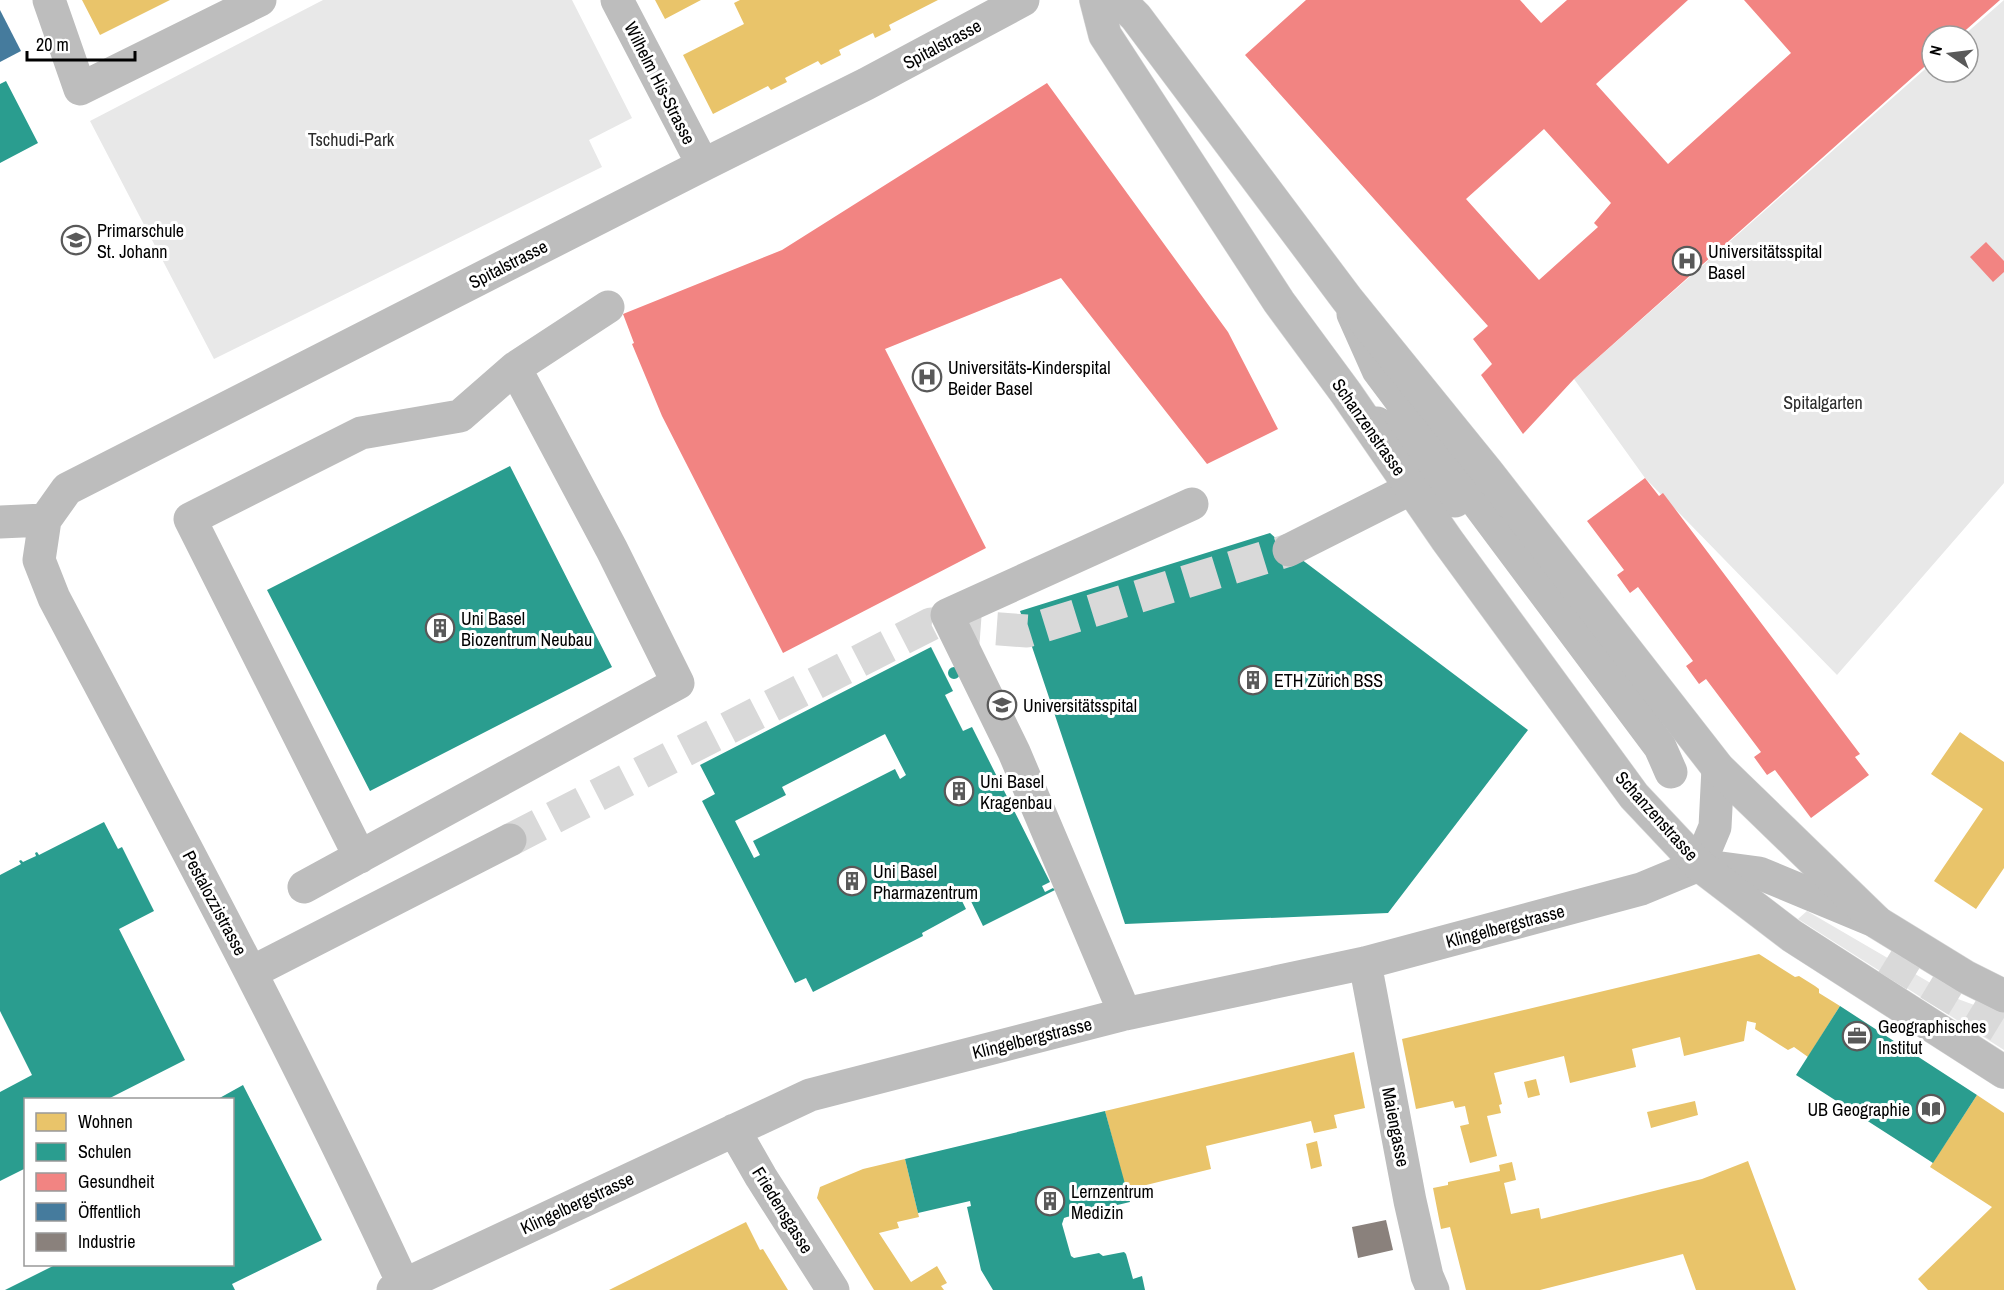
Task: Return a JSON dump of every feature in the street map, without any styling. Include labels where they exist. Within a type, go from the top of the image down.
[{"type":"street","points":[[49,0],[80,89],[260,0]]},
{"type":"street","name":"Wilhelm His-Strasse","points":[[617,0],[703,165]]},
{"type":"street","name":"Spitalstrasse","points":[[45,520],[67,489],[866,84],[1023,0]]},
{"type":"street","name":"Schanzenstrasse","points":[[1096,0],[1105,35],[1279,302],[1346,393],[1454,550],[1634,796],[1699,865],[1715,827],[1718,768]]},
{"type":"street","points":[[1119,0],[1150,37],[1347,299],[1488,473],[1718,768],[1878,922]]},
{"type":"street","points":[[1346,393],[1462,509],[1653,757],[1671,772],[1660,747],[1378,370],[1347,299]]},
{"type":"street","points":[[360,857],[190,519],[361,433],[460,416],[515,368],[608,307]]},
{"type":"street","points":[[304,887],[678,683],[612,550],[515,368]]},
{"type":"street","points":[[1289,550],[1412,489]]},
{"type":"street","points":[[1125,1014],[1014,752],[947,615],[1192,504]]},
{"type":"street","points":[[0,522],[45,520]]},
{"type":"street","name":"Pestalozzistrasse","points":[[45,520],[39,560],[54,598],[252,972],[319,1105],[401,1288]]},
{"type":"street","points":[[252,972],[510,840]]},
{"type":"street","points":[[1699,865],[1759,873],[1878,922],[1966,977],[2004,996]]},
{"type":"street","points":[[1699,865],[1792,936],[2004,1072]]},
{"type":"street","name":"Klingelbergstrasse","points":[[401,1288],[810,1095],[1125,1014],[1365,963],[1641,889],[1699,865]]},
{"type":"street","name":"Maiengasse","points":[[1365,963],[1410,1201],[1427,1276],[1433,1290]]},
{"type":"street","name":"Friedensgasse","points":[[734,1130],[832,1290]]},
{"type":"green space","name":"Tschudi-Park","points":[[323,0],[572,0],[632,118],[589,140],[602,167],[214,359],[90,121]]},
{"type":"green space","name":"Spitalgarten","points":[[2004,0],[2004,483],[1837,675],[1645,478],[1574,379],[1920,74],[1920,84],[1980,84],[1980,24],[1977,24]]},
{"type":"green space","points":[[1807,911],[1958,999],[2004,1016],[2004,1050],[1798,919]]},
{"type":"building: Wohnen","points":[[82,0],[170,0],[100,35]]},
{"type":"building: Wohnen","points":[[655,0],[701,0],[665,19]]},
{"type":"building: Wohnen","points":[[740,0],[938,0],[889,25],[891,30],[875,38],[873,33],[839,50],[841,55],[821,65],[818,61],[785,78],[787,82],[771,90],[768,86],[713,114],[683,55],[744,24],[734,3]]},
{"type":"building: Wohnen","points":[[1960,732],[2004,762],[2004,868],[1976,909],[1934,881],[1983,809],[1931,774]]},
{"type":"building: Wohnen","points":[[1759,954],[1795,977],[1799,976],[1815,986],[1819,989],[1819,993],[1840,1006],[1808,1057],[1794,1047],[1788,1050],[1755,1029],[1756,1023],[1747,1021],[1744,1041],[1684,1056],[1680,1037],[1632,1049],[1636,1067],[1570,1083],[1564,1056],[1494,1073],[1502,1104],[1499,1105],[1501,1113],[1487,1116],[1497,1156],[1470,1163],[1460,1126],[1469,1124],[1465,1106],[1455,1108],[1453,1101],[1416,1109],[1402,1039]]},
{"type":"building: Wohnen","points":[[1354,1052],[1365,1108],[1334,1115],[1337,1128],[1314,1133],[1311,1121],[1206,1146],[1211,1169],[1126,1190],[1105,1111]]},
{"type":"building: Wohnen","points":[[1536,1079],[1540,1095],[1528,1098],[1524,1082]]},
{"type":"building: Wohnen","points":[[1977,1095],[2004,1113],[2004,1290],[1928,1290],[1918,1279],[1992,1207],[1930,1167]]},
{"type":"building: Wohnen","points":[[1695,1101],[1698,1115],[1651,1128],[1647,1112]]},
{"type":"building: Wohnen","points":[[1317,1141],[1322,1166],[1311,1169],[1306,1144]]},
{"type":"building: Wohnen","points":[[905,1159],[919,1217],[897,1222],[899,1228],[879,1233],[911,1282],[937,1266],[947,1283],[941,1286],[944,1290],[874,1290],[817,1198],[820,1187],[863,1169]]},
{"type":"building: Wohnen","points":[[1748,1161],[1796,1290],[1696,1290],[1683,1254],[1540,1290],[1466,1290],[1450,1227],[1441,1229],[1433,1188],[1448,1185],[1448,1182],[1500,1171],[1499,1165],[1512,1162],[1516,1180],[1504,1183],[1511,1214],[1539,1208],[1541,1219],[1702,1179]]},
{"type":"building: Wohnen","points":[[746,1222],[760,1250],[763,1249],[788,1290],[609,1290]]},
{"type":"building: Schulen","points":[[6,81],[38,143],[0,163],[0,84]]},
{"type":"building: Schulen","name":"Uni Basel Biozentrum Neubau","points":[[510,466],[612,667],[370,791],[267,590]]},
{"type":"building: Schulen","name":"ETH Zürich BSS","points":[[1270,533],[1289,550],[1528,730],[1388,913],[1125,924],[1020,611]]},
{"type":"building: Schulen","points":[[931,647],[953,691],[945,695],[963,731],[972,727],[1050,882],[1042,886],[1045,892],[1053,888],[1055,890],[983,926],[968,895],[961,899],[966,909],[922,933],[923,936],[813,992],[806,978],[795,983],[702,801],[715,794],[700,765]],"holes":[[[885,734],[906,775],[900,779],[895,769],[753,841],[760,855],[754,858],[735,821],[786,795],[782,787]]]},
{"type":"building: Schulen","points":[[956,667],[959,668],[959,678],[952,679],[949,678],[948,671],[949,668]]},
{"type":"building: Schulen","points":[[104,822],[118,849],[122,847],[154,911],[119,929],[185,1060],[110,1098],[24,1098],[24,1169],[0,1181],[0,1092],[32,1075],[0,1011],[0,875],[21,864],[19,861],[23,862],[36,856],[37,852],[39,855]]},
{"type":"building: Schulen","points":[[1840,1006],[1977,1095],[1933,1163],[1796,1075]]},
{"type":"building: Schulen","points":[[243,1085],[322,1240],[232,1284],[235,1290],[5,1290],[53,1266],[234,1266],[234,1098],[220,1098]]},
{"type":"building: Schulen","name":"Lernzentrum Medizin","points":[[1105,1111],[1130,1202],[1067,1217],[1064,1218],[1062,1224],[1071,1256],[1074,1258],[1099,1253],[1103,1256],[1124,1252],[1133,1279],[1142,1276],[1145,1290],[993,1290],[981,1270],[967,1207],[971,1206],[970,1201],[918,1213],[905,1159]]},
{"type":"building: Gesundheit","name":"Universitätsspital Basel","points":[[1306,0],[1520,0],[1541,23],[1567,0],[1688,0],[1596,84],[1668,164],[1791,53],[1744,0],[2000,0],[1973,24],[1920,24],[1920,71],[1574,379],[1523,434],[1481,375],[1492,364],[1473,339],[1488,326],[1245,55]],"holes":[[[1544,129],[1611,203],[1594,223],[1598,227],[1539,280],[1466,199]]]},
{"type":"building: Gesundheit","points":[[1047,83],[1228,332],[1278,429],[1207,464],[1061,278],[885,349],[986,548],[783,653],[662,416],[632,344],[634,343],[623,314],[782,250]]},
{"type":"building: Gesundheit","points":[[1986,242],[2004,261],[2004,272],[1993,282],[1970,257]]},
{"type":"building: Gesundheit","points":[[1645,478],[1659,496],[1663,493],[1860,754],[1855,757],[1869,775],[1811,818],[1775,770],[1767,775],[1754,757],[1761,752],[1706,679],[1699,684],[1686,666],[1693,661],[1638,587],[1630,593],[1617,575],[1624,570],[1587,521]]},
{"type":"building: Öffentlich","points":[[0,10],[21,51],[0,62]]},
{"type":"building: Industrie","points":[[1386,1220],[1393,1250],[1358,1258],[1352,1227]]},
{"type":"tunnel","points":[[510,840],[931,624],[1027,631],[1289,550]]},
{"type":"tunnel","points":[[1887,958],[2004,1029]]},
{"type":"place","name":"Primarschule St. Johann","points":[[76,240]]},
{"type":"place","name":"Universitätsspital Basel","points":[[1687,261]]},
{"type":"place","name":"Universitäts-Kinderspital Beider Basel","points":[[927,377]]},
{"type":"place","name":"Uni Basel Biozentrum Neubau","points":[[440,628]]},
{"type":"place","name":"ETH Zürich BSS","points":[[1253,680]]},
{"type":"place","name":"Universitätsspital","points":[[1002,705]]},
{"type":"place","name":"Uni Basel Kragenbau","points":[[959,791]]},
{"type":"place","name":"Uni Basel Pharmazentrum","points":[[852,881]]},
{"type":"place","name":"Geographisches Institut","points":[[1857,1036]]},
{"type":"place","name":"UB Geographie","points":[[1931,1109]]},
{"type":"place","name":"Lernzentrum Medizin","points":[[1050,1201]]}]
